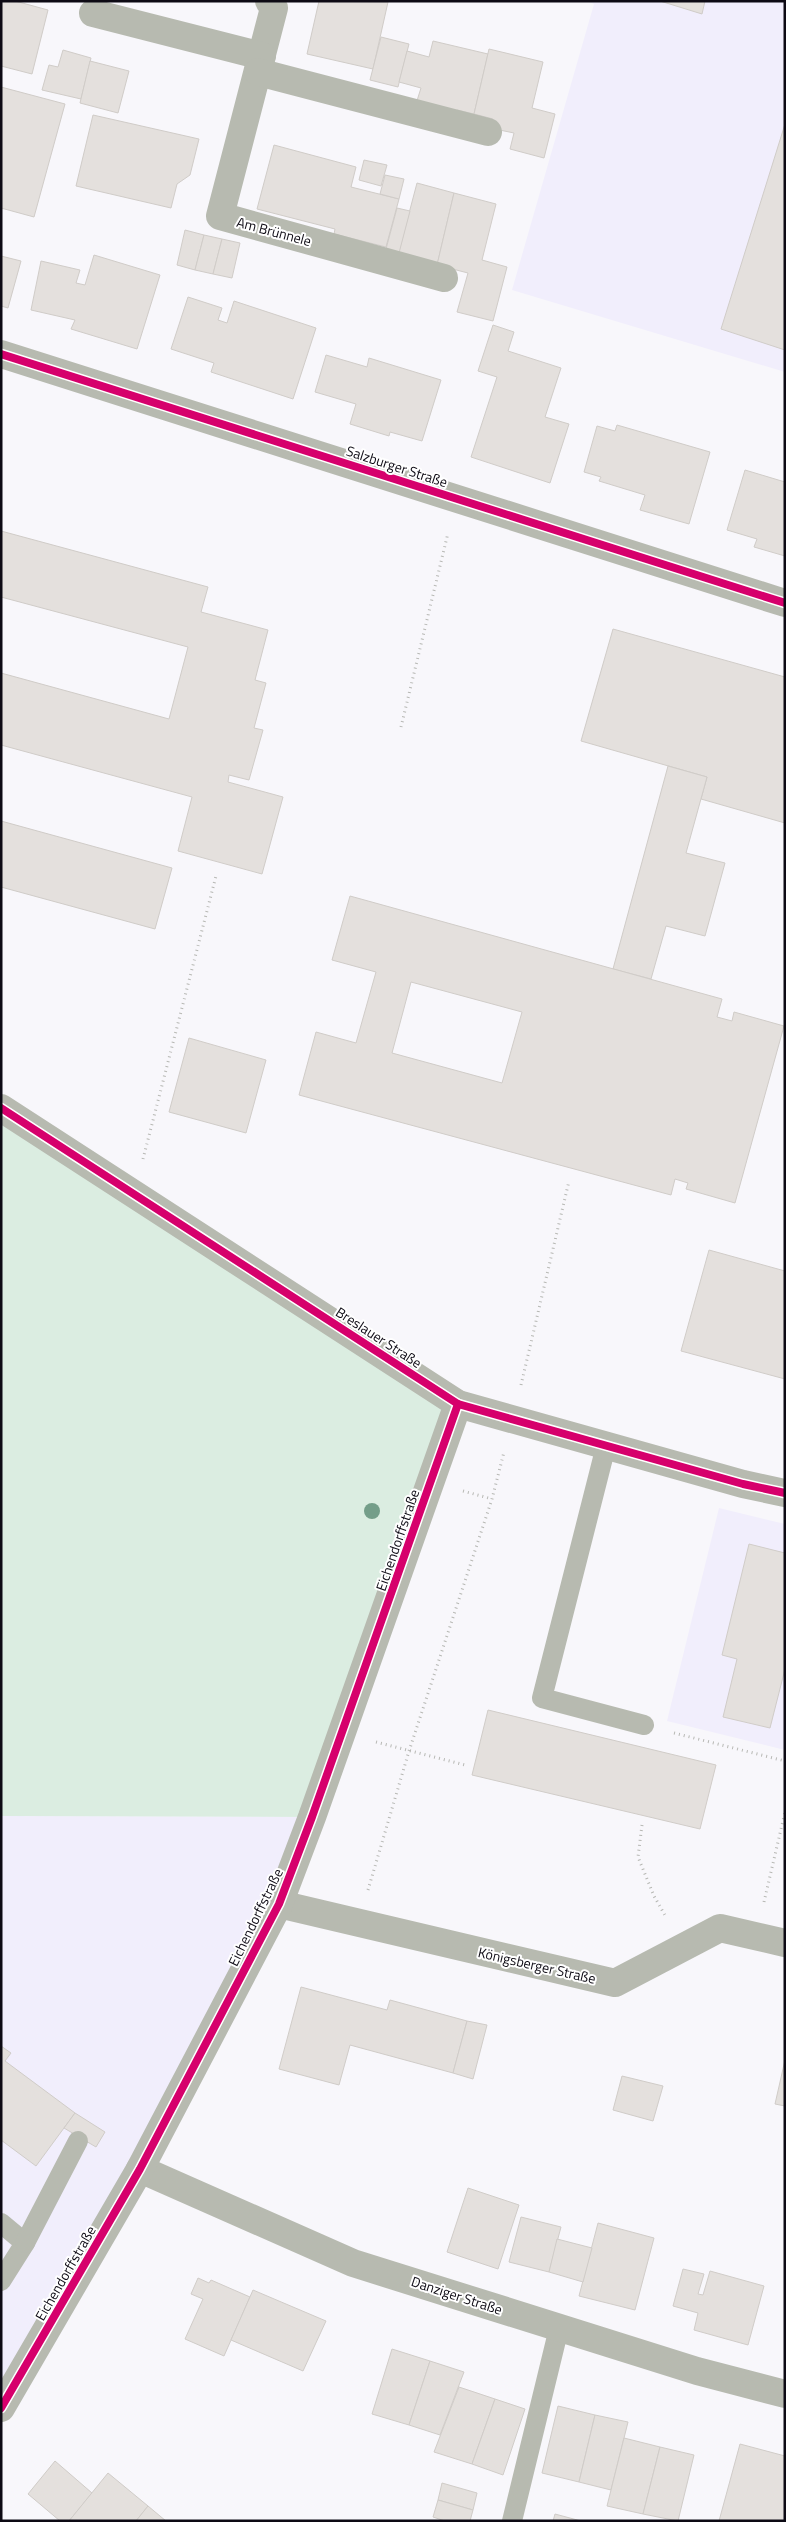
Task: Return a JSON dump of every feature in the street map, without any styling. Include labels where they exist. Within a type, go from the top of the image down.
[{"type":"street","name":"Am Brünnele","points":[[269,1],[274,8],[220,216],[444,278]]},
{"type":"street","points":[[93,13],[488,132]]},
{"type":"street","name":"Salzburger Straße","points":[[1,354],[785,603]]},
{"type":"street","name":"Breslauer Straße","points":[[1,1108],[458,1404],[606,1446],[785,1493]]},
{"type":"street","name":"Eichendorffstraße","points":[[1,2408],[140,2169],[279,1904],[342,1734],[458,1404]]},
{"type":"street","name":"Königsberger Straße","points":[[279,1904],[615,1983],[720,1928],[785,1943]]},
{"type":"street","name":"Danziger Straße","points":[[140,2169],[353,2263],[697,2371],[785,2394]]},
{"type":"lane","points":[[606,1446],[542,1698],[644,1725]]},
{"type":"lane","points":[[1,2281],[25,2243],[78,2141]]},
{"type":"lane","points":[[1,2223],[25,2243]]},
{"type":"lane","points":[[512,2521],[559,2328]]},
{"type":"path","points":[[401,727],[457,498]]},
{"type":"path","points":[[134,1194],[216,876]]},
{"type":"path","points":[[358,1923],[409,1750],[492,1500],[569,1181]]},
{"type":"path","points":[[644,1725],[785,1761]]},
{"type":"path","points":[[342,1734],[465,1765]]},
{"type":"path","points":[[756,1936],[785,1812]]},
{"type":"path","points":[[642,1824],[638,1857],[654,1896],[684,1947]]},
{"type":"shaded area","points":[[586,1],[785,1],[785,372],[512,290],[594,4]]},
{"type":"shaded area","points":[[719,1508],[785,1524],[785,1750],[667,1721]]},
{"type":"shaded area","points":[[1,1816],[312,1817],[1,2408]]},
{"type":"green space","points":[[1,1108],[458,1404],[312,1817],[1,1816]]},
{"type":"building","points":[[1,1],[15,1],[48,10],[32,74],[1,66]]},
{"type":"building","points":[[319,1],[388,2],[373,69],[307,54]]},
{"type":"building","points":[[660,1],[705,1],[702,14]]},
{"type":"building","points":[[381,37],[409,44],[398,87],[370,80]]},
{"type":"building","points":[[433,41],[488,54],[474,114],[457,110],[455,117],[415,107],[421,88],[399,82],[407,51],[429,57]]},
{"type":"building","points":[[489,49],[543,62],[532,108],[555,114],[544,158],[510,149],[514,133],[490,128],[493,119],[474,114]]},
{"type":"building","points":[[63,50],[91,58],[81,99],[42,90],[49,65],[58,67]]},
{"type":"building","points":[[90,61],[129,71],[118,113],[80,103]]},
{"type":"building","points":[[1,87],[65,104],[34,217],[1,208]]},
{"type":"building","points":[[93,115],[199,139],[190,175],[177,184],[171,208],[76,186]]},
{"type":"building","points":[[785,124],[785,350],[721,329]]},
{"type":"building","points":[[274,145],[356,167],[351,187],[399,199],[386,247],[334,234],[335,229],[257,209]]},
{"type":"building","points":[[364,160],[387,165],[381,186],[359,180]]},
{"type":"building","points":[[385,175],[404,179],[399,199],[380,194]]},
{"type":"building","points":[[417,183],[454,193],[437,265],[398,255]]},
{"type":"building","points":[[454,193],[496,204],[482,260],[507,267],[493,321],[457,312],[468,273],[437,265]]},
{"type":"building","points":[[397,208],[410,211],[399,253],[386,249]]},
{"type":"building","points":[[185,230],[204,235],[195,270],[177,265]]},
{"type":"building","points":[[204,235],[222,239],[213,274],[195,270]]},
{"type":"building","points":[[222,239],[240,243],[232,278],[213,274]]},
{"type":"building","points":[[94,255],[160,275],[137,349],[71,329],[75,320],[31,310],[41,261],[80,270],[76,283],[85,285]]},
{"type":"building","points":[[1,256],[21,261],[8,308],[1,306]]},
{"type":"building","points":[[188,297],[222,308],[218,320],[227,323],[234,301],[316,328],[293,399],[211,372],[214,363],[171,349]]},
{"type":"building","points":[[493,325],[514,332],[508,351],[561,368],[545,417],[569,424],[550,483],[471,457],[497,377],[478,371]]},
{"type":"building","points":[[326,355],[367,367],[369,358],[441,380],[422,441],[390,432],[389,436],[350,424],[356,404],[315,392]]},
{"type":"building","points":[[617,425],[710,452],[689,524],[640,510],[645,495],[599,481],[601,477],[584,472],[597,426],[615,431]]},
{"type":"building","points":[[745,470],[785,482],[785,556],[754,547],[757,539],[727,530]]},
{"type":"building","points":[[1,531],[208,587],[201,612],[268,630],[255,680],[266,683],[254,728],[263,730],[249,780],[229,775],[228,782],[283,797],[262,874],[178,851],[192,797],[1,745],[1,673],[169,719],[188,647],[1,597]]},
{"type":"building","points":[[613,629],[785,677],[785,823],[701,799],[707,777],[581,741]]},
{"type":"building","points":[[668,766],[707,777],[686,853],[725,863],[705,936],[666,926],[651,979],[613,969]]},
{"type":"building","points":[[1,821],[172,868],[155,929],[1,887]]},
{"type":"building","points":[[350,896],[722,999],[717,1017],[732,1021],[734,1012],[784,1026],[735,1203],[686,1189],[688,1183],[675,1179],[671,1195],[299,1095],[316,1032],[356,1043],[376,972],[332,960]],"holes":[[[411,982],[522,1012],[502,1083],[392,1053]]]},
{"type":"building","points":[[189,1038],[266,1060],[246,1133],[169,1112]]},
{"type":"building","points":[[709,1250],[785,1271],[785,1379],[681,1351]]},
{"type":"building","points":[[749,1544],[785,1553],[785,1669],[770,1728],[723,1717],[737,1659],[722,1655]]},
{"type":"building","points":[[488,1710],[716,1765],[700,1829],[472,1775]]},
{"type":"building","points":[[301,1987],[387,2010],[390,2000],[467,2021],[453,2073],[350,2045],[339,2085],[279,2069]]},
{"type":"building","points":[[467,2021],[487,2025],[473,2079],[453,2073]]},
{"type":"building","points":[[1,2046],[11,2053],[5,2061],[75,2113],[36,2166],[1,2140]]},
{"type":"building","points":[[785,2060],[785,2106],[775,2104]]},
{"type":"building","points":[[622,2076],[663,2086],[653,2121],[613,2110]]},
{"type":"building","points":[[75,2113],[105,2132],[96,2147],[64,2128]]},
{"type":"building","points":[[468,2188],[519,2205],[498,2269],[447,2252]]},
{"type":"building","points":[[521,2217],[561,2227],[549,2272],[509,2262]]},
{"type":"building","points":[[598,2223],[654,2238],[635,2310],[579,2296]]},
{"type":"building","points":[[557,2239],[592,2248],[583,2282],[549,2272]]},
{"type":"building","points":[[683,2269],[704,2274],[698,2294],[703,2295],[710,2271],[764,2286],[748,2345],[694,2330],[698,2313],[673,2306]]},
{"type":"building","points":[[198,2278],[209,2283],[211,2280],[250,2297],[224,2356],[185,2339],[203,2299],[191,2294]]},
{"type":"building","points":[[253,2290],[326,2321],[303,2371],[231,2340]]},
{"type":"building","points":[[392,2349],[430,2361],[409,2425],[372,2414]]},
{"type":"building","points":[[430,2361],[464,2372],[440,2435],[409,2425]]},
{"type":"building","points":[[459,2387],[495,2399],[472,2464],[434,2452]]},
{"type":"building","points":[[495,2399],[525,2409],[503,2475],[472,2464]]},
{"type":"building","points":[[558,2406],[595,2415],[579,2482],[542,2473]]},
{"type":"building","points":[[595,2415],[628,2422],[611,2490],[579,2482]]},
{"type":"building","points":[[624,2438],[660,2447],[643,2514],[607,2506]]},
{"type":"building","points":[[740,2444],[785,2456],[785,2521],[719,2521]]},
{"type":"building","points":[[660,2447],[694,2455],[678,2521],[643,2514]]},
{"type":"building","points":[[55,2461],[92,2493],[69,2521],[60,2521],[28,2494]]},
{"type":"building","points":[[108,2473],[148,2506],[136,2521],[69,2521]]},
{"type":"building","points":[[442,2483],[477,2493],[473,2510],[438,2500]]},
{"type":"building","points":[[438,2500],[473,2510],[470,2521],[445,2521],[433,2517]]},
{"type":"building","points":[[148,2506],[166,2521],[136,2521]]},
{"type":"building","points":[[555,2514],[581,2521],[553,2521]]},
{"type":"cycle path","points":[[1,354],[785,603]]},
{"type":"cycle path","points":[[1,1108],[458,1404],[743,1484],[785,1493]]},
{"type":"cycle path","points":[[1,2408],[140,2169],[279,1904],[312,1817],[458,1404]]}]
